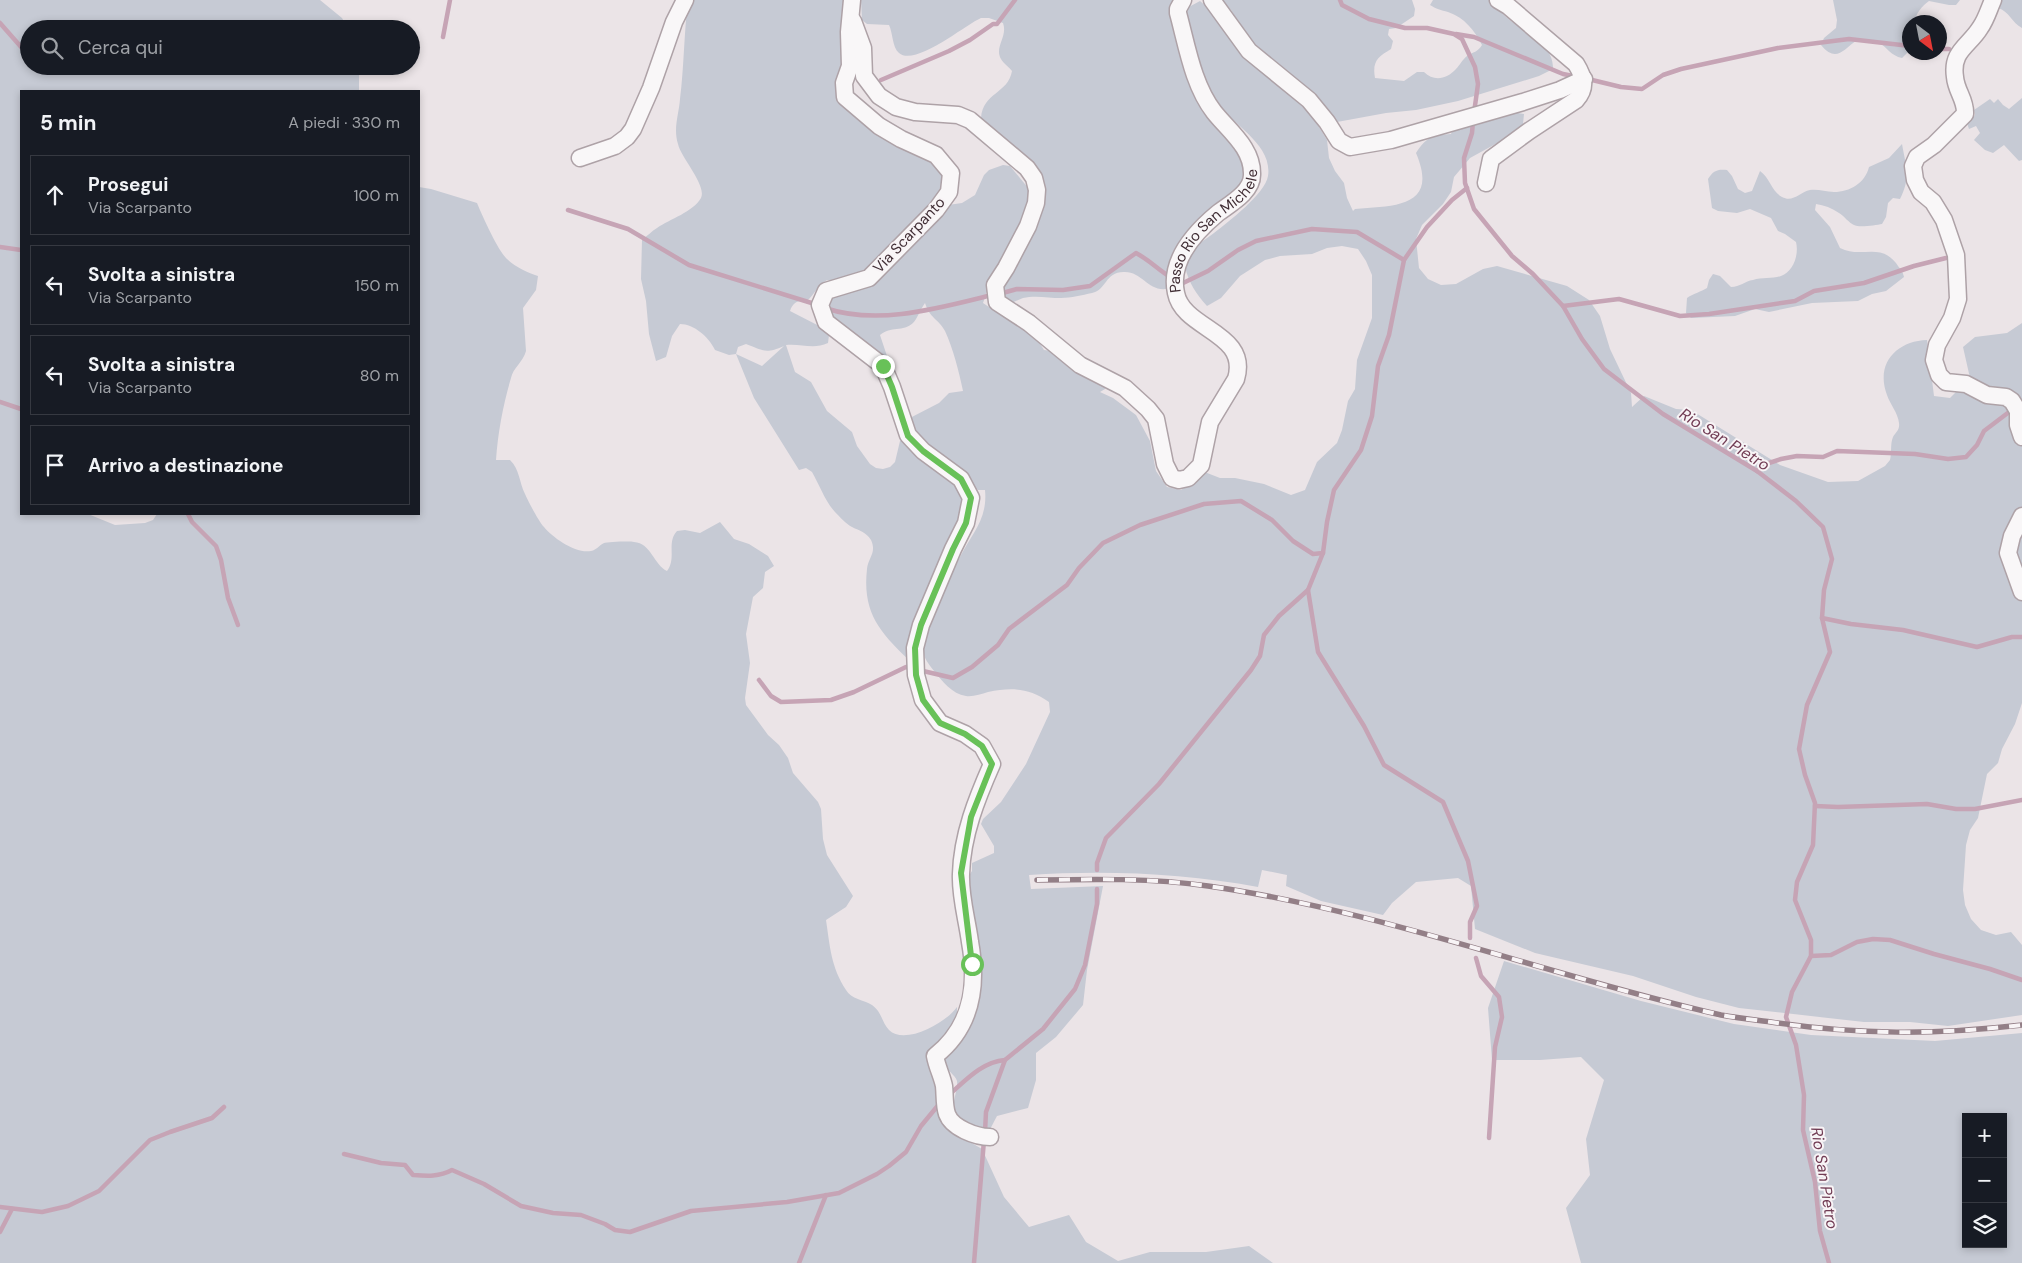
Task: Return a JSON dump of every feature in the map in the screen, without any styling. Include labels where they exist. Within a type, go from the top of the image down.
[{"type":"street","points":[[580,158],[615,146],[627,137],[633,129],[651,88],[674,22],[685,0]]},
{"type":"street","name":"Passo Rio San Michele","points":[[1183,0],[1178,13],[1199,85],[1211,108],[1243,145],[1250,158],[1252,174],[1251,182],[1243,193],[1191,241],[1180,259],[1174,275],[1175,292],[1182,308],[1226,342],[1234,351],[1238,364],[1236,379],[1210,422],[1201,465],[1193,474]]},
{"type":"street","points":[[1212,0],[1249,51],[1309,100],[1327,122],[1339,141],[1350,147],[1391,140],[1532,99],[1560,90],[1584,79]]},
{"type":"street","points":[[1486,184],[1491,159],[1529,130],[1576,100],[1582,94],[1584,86],[1584,79],[1576,64],[1508,6],[1498,0]]},
{"type":"street","points":[[1993,0],[1981,27],[1959,52],[1956,61],[1955,77],[1959,94],[1966,104],[1965,114],[1934,145],[1917,157],[1913,166],[1915,180],[1921,192],[1933,202],[1944,220],[1956,255],[1958,299],[1952,318],[1937,345],[1934,360],[1939,375],[1946,382],[1966,384],[1988,395],[2006,397],[2012,401],[2018,411],[2018,425],[2022,437]]},
{"type":"street","name":"Via Scarpanto","points":[[851,7],[862,48],[864,76],[879,96],[896,107],[915,112],[958,115],[970,120],[1027,168],[1034,178],[1038,190],[1036,203],[1028,226],[995,285],[997,302],[1029,323],[1080,365],[1112,380],[1138,398],[1156,419],[1165,464],[1170,475],[1179,480],[1193,474]]},
{"type":"street","name":"Via Scarpanto","points":[[851,7],[850,66],[844,83],[845,97],[879,126],[901,139],[936,155],[952,173],[949,192],[936,210],[869,278],[826,291],[820,305],[826,322],[883,366],[908,436],[923,451],[961,479],[971,498],[966,523],[921,625],[915,648],[916,675],[923,700],[940,723],[965,734],[982,746],[992,764],[971,817],[961,873],[965,917],[971,942],[973,987],[968,1014],[957,1036],[936,1056],[938,1070],[944,1084],[947,1115],[958,1127],[981,1137],[990,1137]]},
{"type":"street","points":[[2022,516],[2012,536],[2008,553],[2022,592]]},
{"type":"shaded area","points":[[0,0],[320,0],[343,20],[20,20],[20,75],[359,75],[359,90],[20,90],[20,515],[90,515],[115,525],[145,523],[153,520],[156,515],[420,515],[420,187],[477,203],[490,233],[503,255],[517,267],[538,276],[536,290],[523,308],[526,351],[512,374],[508,388],[503,408],[496,460],[510,460],[513,464],[518,472],[526,497],[542,524],[559,540],[579,550],[593,550],[606,543],[640,543],[667,571],[671,561],[672,540],[677,531],[685,530],[700,533],[720,522],[734,539],[749,544],[768,556],[774,566],[765,572],[763,588],[753,597],[746,634],[750,663],[745,698],[746,705],[788,758],[793,773],[818,802],[821,809],[823,839],[827,855],[853,896],[846,907],[826,920],[834,965],[848,993],[872,1005],[880,1014],[889,1030],[896,1034],[915,1034],[925,1030],[944,1019],[957,1007],[957,1027],[936,1047],[958,1135],[982,1149],[1004,1197],[1029,1227],[1069,1215],[1086,1242],[1118,1261],[1150,1252],[1206,1252],[1249,1246],[1273,1263],[0,1263]]},
{"type":"shaded area","points":[[688,0],[845,0],[841,18],[844,65],[837,88],[937,166],[945,183],[944,191],[871,269],[833,281],[827,280],[807,301],[798,301],[794,304],[790,311],[825,329],[829,335],[828,343],[817,346],[786,345],[795,372],[811,382],[827,411],[852,432],[857,446],[870,464],[876,468],[890,467],[895,462],[900,441],[906,440],[952,476],[967,507],[911,662],[883,632],[871,611],[866,585],[867,569],[873,548],[871,540],[865,533],[848,524],[831,508],[812,472],[806,468],[799,470],[754,398],[736,354],[729,355],[715,350],[701,332],[691,326],[680,324],[672,336],[666,357],[656,361],[649,334],[646,301],[641,279],[642,240],[657,228],[693,207],[701,198],[702,193],[697,179],[680,150],[676,132]],"holes":[[[746,344],[769,351],[784,346],[762,366],[736,354],[738,347]]]},
{"type":"shaded area","points":[[861,0],[1175,0],[1173,26],[1240,150],[1246,182],[1166,289],[1154,287],[1131,273],[1118,272],[1110,277],[1101,288],[1092,293],[1065,298],[1028,297],[1009,304],[998,290],[1041,204],[1006,142],[981,118],[986,103],[1006,84],[1010,79],[1012,71],[999,55],[1004,33],[1003,23],[989,18],[981,18],[928,50],[906,56],[897,50],[889,25],[867,24],[862,20]]},
{"type":"shaded area","points":[[1220,0],[1412,0],[1415,9],[1414,16],[1396,28],[1389,29],[1388,35],[1393,41],[1391,49],[1379,57],[1374,67],[1375,78],[1404,81],[1417,72],[1424,72],[1436,78],[1445,77],[1482,45],[1476,34],[1464,21],[1430,5],[1433,0],[1489,0],[1505,16],[1542,44],[1552,60],[1553,69],[1539,76],[1458,101],[1416,110],[1386,113],[1337,122],[1330,118],[1261,57],[1231,10]]},
{"type":"shaded area","points":[[1833,0],[1960,0],[1956,5],[1929,1],[1917,15],[1902,15],[1902,58],[1878,42],[1870,40],[1857,40],[1839,53],[1831,53],[1821,45],[1824,38],[1836,28],[1837,20]]},
{"type":"shaded area","points":[[1995,0],[2022,0],[2022,28],[1998,8]]},
{"type":"shaded area","points":[[1200,1],[1215,14],[1240,52],[1310,112],[1327,140],[1329,158],[1335,171],[1344,183],[1347,198],[1353,211],[1355,209],[1398,204],[1410,200],[1418,194],[1422,184],[1422,171],[1416,153],[1423,143],[1430,138],[1451,134],[1455,122],[1512,112],[1524,114],[1523,124],[1510,136],[1470,158],[1454,177],[1451,192],[1443,204],[1422,225],[1416,239],[1419,268],[1428,279],[1441,285],[1456,284],[1483,269],[1497,266],[1567,286],[1589,300],[1600,316],[1610,349],[1631,393],[1632,407],[1644,396],[1676,409],[1691,410],[1780,465],[1828,482],[1858,481],[1885,466],[1890,460],[1892,440],[1899,425],[1884,383],[1886,364],[1891,356],[1898,349],[1906,345],[1916,341],[1927,340],[1934,396],[1950,398],[1970,378],[1963,347],[1975,337],[2007,333],[2022,323],[2022,703],[1998,763],[1987,774],[1978,818],[1970,830],[1966,845],[1963,890],[1965,905],[1971,919],[1981,930],[1996,935],[2011,932],[2022,945],[2022,1015],[1948,1026],[1910,1022],[1864,1022],[1739,1008],[1696,997],[1633,976],[1535,953],[1475,929],[1471,886],[1458,878],[1416,882],[1392,903],[1383,915],[1321,901],[1286,886],[1287,875],[1262,870],[1258,887],[1230,882],[1144,874],[1086,873],[1029,875],[1031,889],[1103,886],[1087,970],[1083,1005],[1056,1037],[1036,1053],[1036,1080],[1028,1108],[997,1116],[987,1135],[963,1124],[954,1108],[957,1081],[944,1065],[944,1058],[964,1033],[968,877],[972,871],[972,863],[994,853],[994,846],[981,824],[983,819],[1001,802],[1026,764],[1050,712],[1049,702],[1027,691],[1013,689],[997,690],[971,696],[961,695],[944,683],[925,657],[926,636],[934,613],[959,559],[978,526],[985,501],[985,490],[978,490],[920,445],[908,419],[939,403],[949,393],[963,391],[956,360],[945,331],[929,312],[925,303],[913,323],[909,326],[884,332],[880,335],[887,356],[880,359],[830,322],[825,303],[830,297],[836,295],[948,205],[962,203],[975,195],[984,175],[989,170],[1003,165],[1010,166],[1029,189],[1029,210],[988,288],[983,303],[1028,332],[1044,350],[1052,351],[1106,385],[1105,389],[1100,392],[1113,398],[1136,415],[1150,441],[1156,471],[1167,487],[1181,490],[1194,481],[1202,471],[1220,478],[1235,478],[1264,484],[1291,495],[1305,490],[1317,462],[1337,443],[1342,430],[1348,401],[1355,389],[1357,360],[1372,318],[1372,275],[1358,249],[1342,246],[1327,248],[1312,254],[1280,256],[1265,260],[1240,276],[1221,298],[1207,306],[1196,293],[1185,267],[1196,247],[1245,207],[1260,191],[1268,176],[1268,165],[1264,154],[1250,136],[1223,110],[1206,82],[1192,42],[1187,18],[1187,8]]},
{"type":"shaded area","points":[[2022,98],[2022,160],[2019,161],[2004,145],[1993,153],[1985,150],[1974,140],[1980,133],[1976,126],[1969,129],[1967,123],[1975,115],[1974,110],[1990,99],[1994,103],[1998,99],[2009,109]]},
{"type":"shaded area","points":[[1902,144],[1907,172],[1906,184],[1900,199],[1893,198],[1888,203],[1886,217],[1882,224],[1856,226],[1841,214],[1828,207],[1816,204],[1815,210],[1830,227],[1840,248],[1855,252],[1883,253],[1896,263],[1904,277],[1886,291],[1872,294],[1858,301],[1812,303],[1769,312],[1755,309],[1735,316],[1691,318],[1686,313],[1687,298],[1707,288],[1713,274],[1720,276],[1731,287],[1756,279],[1781,276],[1792,266],[1797,252],[1796,242],[1778,231],[1771,218],[1750,209],[1737,213],[1718,211],[1712,208],[1708,179],[1714,172],[1727,170],[1738,189],[1745,193],[1752,191],[1760,171],[1776,192],[1786,199],[1793,198],[1810,190],[1840,192],[1860,182],[1869,167],[1889,158]]},
{"type":"shaded area","points":[[1504,961],[1641,1001],[1734,1024],[1811,1035],[1935,1041],[2022,1033],[2022,1263],[1581,1263],[1566,1208],[1590,1175],[1586,1139],[1604,1080],[1581,1057],[1540,1060],[1492,1060],[1488,1008]]},
{"type":"waterway","points":[[443,37],[450,0]]},
{"type":"waterway","points":[[881,80],[949,51],[970,40],[993,24],[997,24],[1015,0]]},
{"type":"waterway","name":"Rio San Pietro","points":[[1340,0],[1342,5],[1369,19],[1405,28],[1427,28],[1454,34],[1462,39],[1475,67],[1478,84],[1474,113]]},
{"type":"waterway","points":[[0,23],[20,46]]},
{"type":"waterway","points":[[1456,34],[1474,37],[1563,74],[1578,77]]},
{"type":"waterway","points":[[1588,79],[1621,87],[1642,89],[1663,75],[1681,69],[1778,48],[1849,39],[1902,45]]},
{"type":"waterway","name":"Rio San Pietro","points":[[1473,121],[1472,133],[1464,158],[1465,183],[1474,209],[1512,256],[1533,274],[1563,306],[1582,339],[1604,369],[1663,414],[1757,471],[1796,501],[1823,527],[1832,559],[1824,590],[1822,618],[1830,652],[1807,705],[1799,749],[1805,775],[1815,803],[1813,845],[1797,882],[1795,900],[1811,940],[1811,956],[1792,992],[1786,1017],[1796,1045],[1804,1095],[1803,1130],[1815,1182],[1820,1231],[1829,1263]]},
{"type":"waterway","points":[[1097,870],[1097,863],[1106,838],[1159,784],[1251,670],[1260,656],[1264,635],[1279,616],[1308,590],[1323,553],[1334,490],[1361,450],[1372,416],[1378,366],[1389,335],[1404,260],[1427,227],[1452,200],[1467,188]]},
{"type":"waterway","points":[[568,210],[628,229],[689,265],[818,305]]},
{"type":"waterway","points":[[1179,282],[1181,284],[1208,271],[1238,250],[1256,241],[1312,229],[1357,232],[1404,260]]},
{"type":"waterway","points":[[0,247],[20,250]]},
{"type":"waterway","points":[[999,294],[1017,289],[1063,290],[1090,286],[1136,253],[1172,278]]},
{"type":"waterway","points":[[1563,306],[1619,299],[1680,316],[1709,314],[1795,301],[1814,291],[1864,283],[1914,266],[1946,258]]},
{"type":"waterway","points":[[825,308],[845,313],[887,315],[930,310],[992,295]]},
{"type":"waterway","points":[[0,402],[20,409]]},
{"type":"waterway","points":[[1757,471],[1766,464],[1781,459],[1797,456],[1823,457],[1837,451],[1915,454],[1948,459],[1966,457],[1977,445],[1984,431],[2013,409]]},
{"type":"waterway","points":[[759,680],[771,696],[781,702],[831,700],[854,692],[906,667],[953,678],[972,667],[998,645],[1009,629],[1067,585],[1079,568],[1103,543],[1140,525],[1204,504],[1241,501],[1272,520],[1293,541],[1313,554],[1323,553]]},
{"type":"waterway","points":[[188,515],[192,522],[216,546],[221,560],[228,598],[238,625]]},
{"type":"waterway","points":[[1308,590],[1318,652],[1364,726],[1384,765],[1443,802],[1468,861],[1477,906],[1470,922],[1470,938]]},
{"type":"waterway","points":[[1822,618],[1851,624],[1903,630],[1977,647],[2012,637],[2022,637]]},
{"type":"waterway","points":[[1815,806],[1927,804],[1956,809],[1975,809],[2022,800]]},
{"type":"waterway","points":[[985,1132],[986,1112],[1005,1060],[1043,1029],[1075,989],[1085,965],[1097,904],[1097,889]]},
{"type":"waterway","points":[[1811,956],[1831,955],[1857,942],[1873,939],[1890,940],[2022,980]]},
{"type":"waterway","points":[[1476,958],[1481,976],[1499,997],[1502,1017],[1495,1047],[1489,1138]]},
{"type":"waterway","points":[[950,1094],[982,1068],[997,1061],[1005,1060]]},
{"type":"waterway","points":[[344,1154],[381,1163],[405,1165],[413,1175],[438,1175],[452,1170],[484,1184],[521,1206],[553,1213],[581,1215],[615,1230],[630,1232],[691,1211],[787,1202],[839,1193],[877,1174],[906,1152],[921,1126],[940,1103]]},
{"type":"waterway","points":[[0,1207],[42,1212],[68,1206],[99,1191],[150,1140],[212,1118],[224,1107]]},
{"type":"waterway","points":[[974,1263],[984,1140]]},
{"type":"waterway","points":[[799,1263],[826,1195]]},
{"type":"waterway","points":[[0,1232],[12,1209]]},
{"type":"railway","points":[[1037,880],[1101,879],[1187,883],[1273,897],[1338,911],[1466,945],[1593,982],[1733,1017],[1835,1029],[1896,1032],[1958,1031],[2022,1025]]},
{"type":"route","points":[[883,366],[908,436],[923,451],[961,479],[971,498],[966,523],[921,625],[915,648],[916,675],[923,700],[940,723],[965,734],[982,746],[992,764],[971,817],[961,873],[962,896],[971,942],[972,964]]}]
